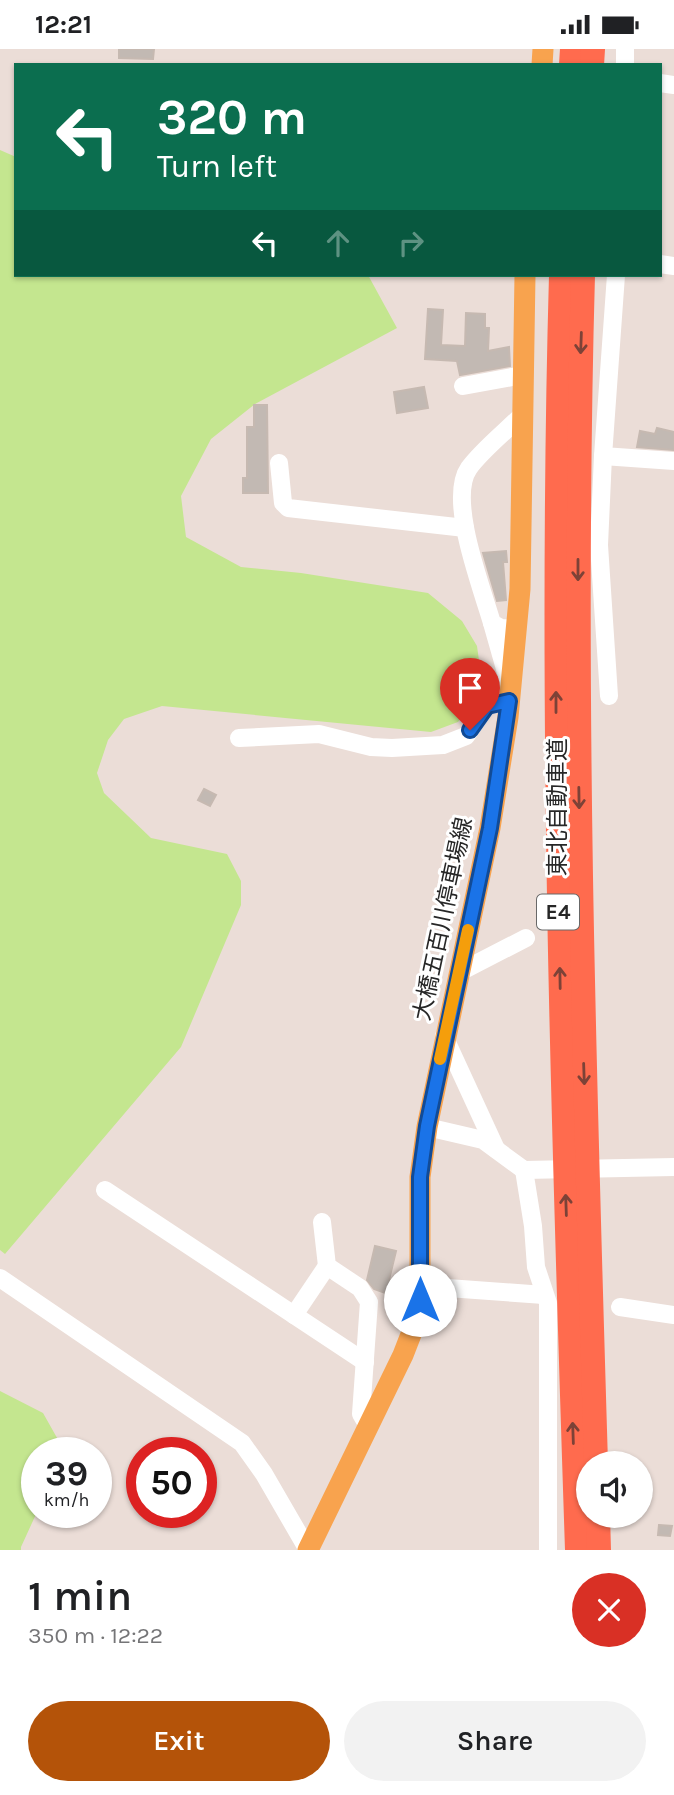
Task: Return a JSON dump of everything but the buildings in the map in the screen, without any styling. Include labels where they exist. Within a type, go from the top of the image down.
[{"type":"highway","name":"東北自動車道","points":[[561,277],[556,447],[558,908],[577,1550]]},
{"type":"highway","name":"東北自動車道","points":[[583,277],[577,632],[580,879],[596,1451]]},
{"type":"highway","points":[[598,1528],[599,1550]]},
{"type":"main road","name":"大橋五百川停車場線","points":[[308,1550],[403,1355],[417,1319],[420,1286],[420,1177],[427,1126],[490,828],[517,629],[525,277]]},
{"type":"street","points":[[609,696],[599,545],[616,277]]},
{"type":"street","points":[[463,386],[523,375]]},
{"type":"street","points":[[239,738],[319,734],[371,747],[443,745],[466,736],[487,706],[510,695],[465,529],[461,495],[468,469],[522,415]]},
{"type":"street","points":[[603,457],[674,461]]},
{"type":"street","points":[[279,463],[283,503],[288,508],[465,529]]},
{"type":"street","points":[[492,623],[501,628],[517,629]]},
{"type":"street","points":[[458,973],[526,938]]},
{"type":"street","points":[[444,1036],[496,1149]]},
{"type":"street","points":[[427,1126],[483,1140],[530,1170],[674,1167]]},
{"type":"street","points":[[530,1170],[536,1268],[548,1311],[548,1550]]},
{"type":"street","points":[[105,1190],[365,1362]]},
{"type":"street","points":[[294,1315],[327,1266],[322,1222]]},
{"type":"street","points":[[327,1266],[360,1288],[369,1301],[361,1414],[368,1426]]},
{"type":"street","points":[[0,1278],[242,1443],[264,1474],[308,1550]]},
{"type":"street","points":[[420,1286],[544,1295]]},
{"type":"street","points":[[620,1307],[674,1315]]},
{"type":"green space","points":[[0,150],[14,156],[14,277],[369,277],[397,328],[255,404],[211,439],[181,496],[186,537],[241,567],[301,573],[428,593],[462,621],[477,646],[483,689],[458,722],[431,732],[162,706],[124,719],[108,740],[97,773],[104,793],[151,838],[227,854],[241,881],[241,905],[181,1047],[5,1254],[0,1250]]},
{"type":"green space","points":[[0,1391],[43,1413],[57,1437],[21,1437],[21,1528],[30,1528],[21,1550],[0,1550]]},
{"type":"slow traffic","points":[[440,1059],[468,930]]},
{"type":"route","points":[[420,1300],[420,1177],[427,1126],[490,828],[509,701],[487,706],[470,730]]}]
